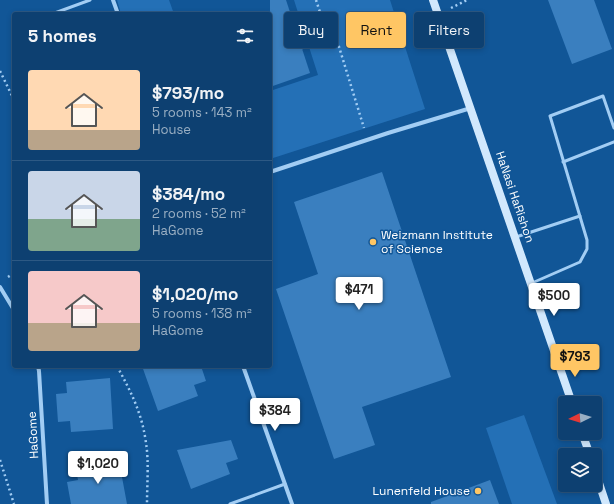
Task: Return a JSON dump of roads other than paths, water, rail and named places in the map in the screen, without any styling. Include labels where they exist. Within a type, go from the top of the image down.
[{"type":"street","points":[[113,0],[117,12]]},
{"type":"street","name":"HaNasi HaRishon","points":[[433,0],[532,283],[570,396]]},
{"type":"street","points":[[272,171],[471,108]]},
{"type":"street","points":[[0,287],[12,307]]},
{"type":"street","name":"HaGome","points":[[38,368],[47,504]]},
{"type":"street","points":[[244,368],[292,504]]},
{"type":"street","points":[[602,492],[606,504]]},
{"type":"lane","points":[[57,12],[90,0]]},
{"type":"lane","points":[[532,283],[580,262],[588,249],[587,240],[550,116],[603,96],[614,128]]},
{"type":"lane","points":[[563,162],[614,142]]},
{"type":"lane","points":[[516,237],[580,216]]},
{"type":"lane","points":[[230,504],[285,484]]},
{"type":"place","name":"Weizmann Institute of Science","points":[[373,242]]},
{"type":"place","name":"Lunenfeld House","points":[[478,491]]}]
